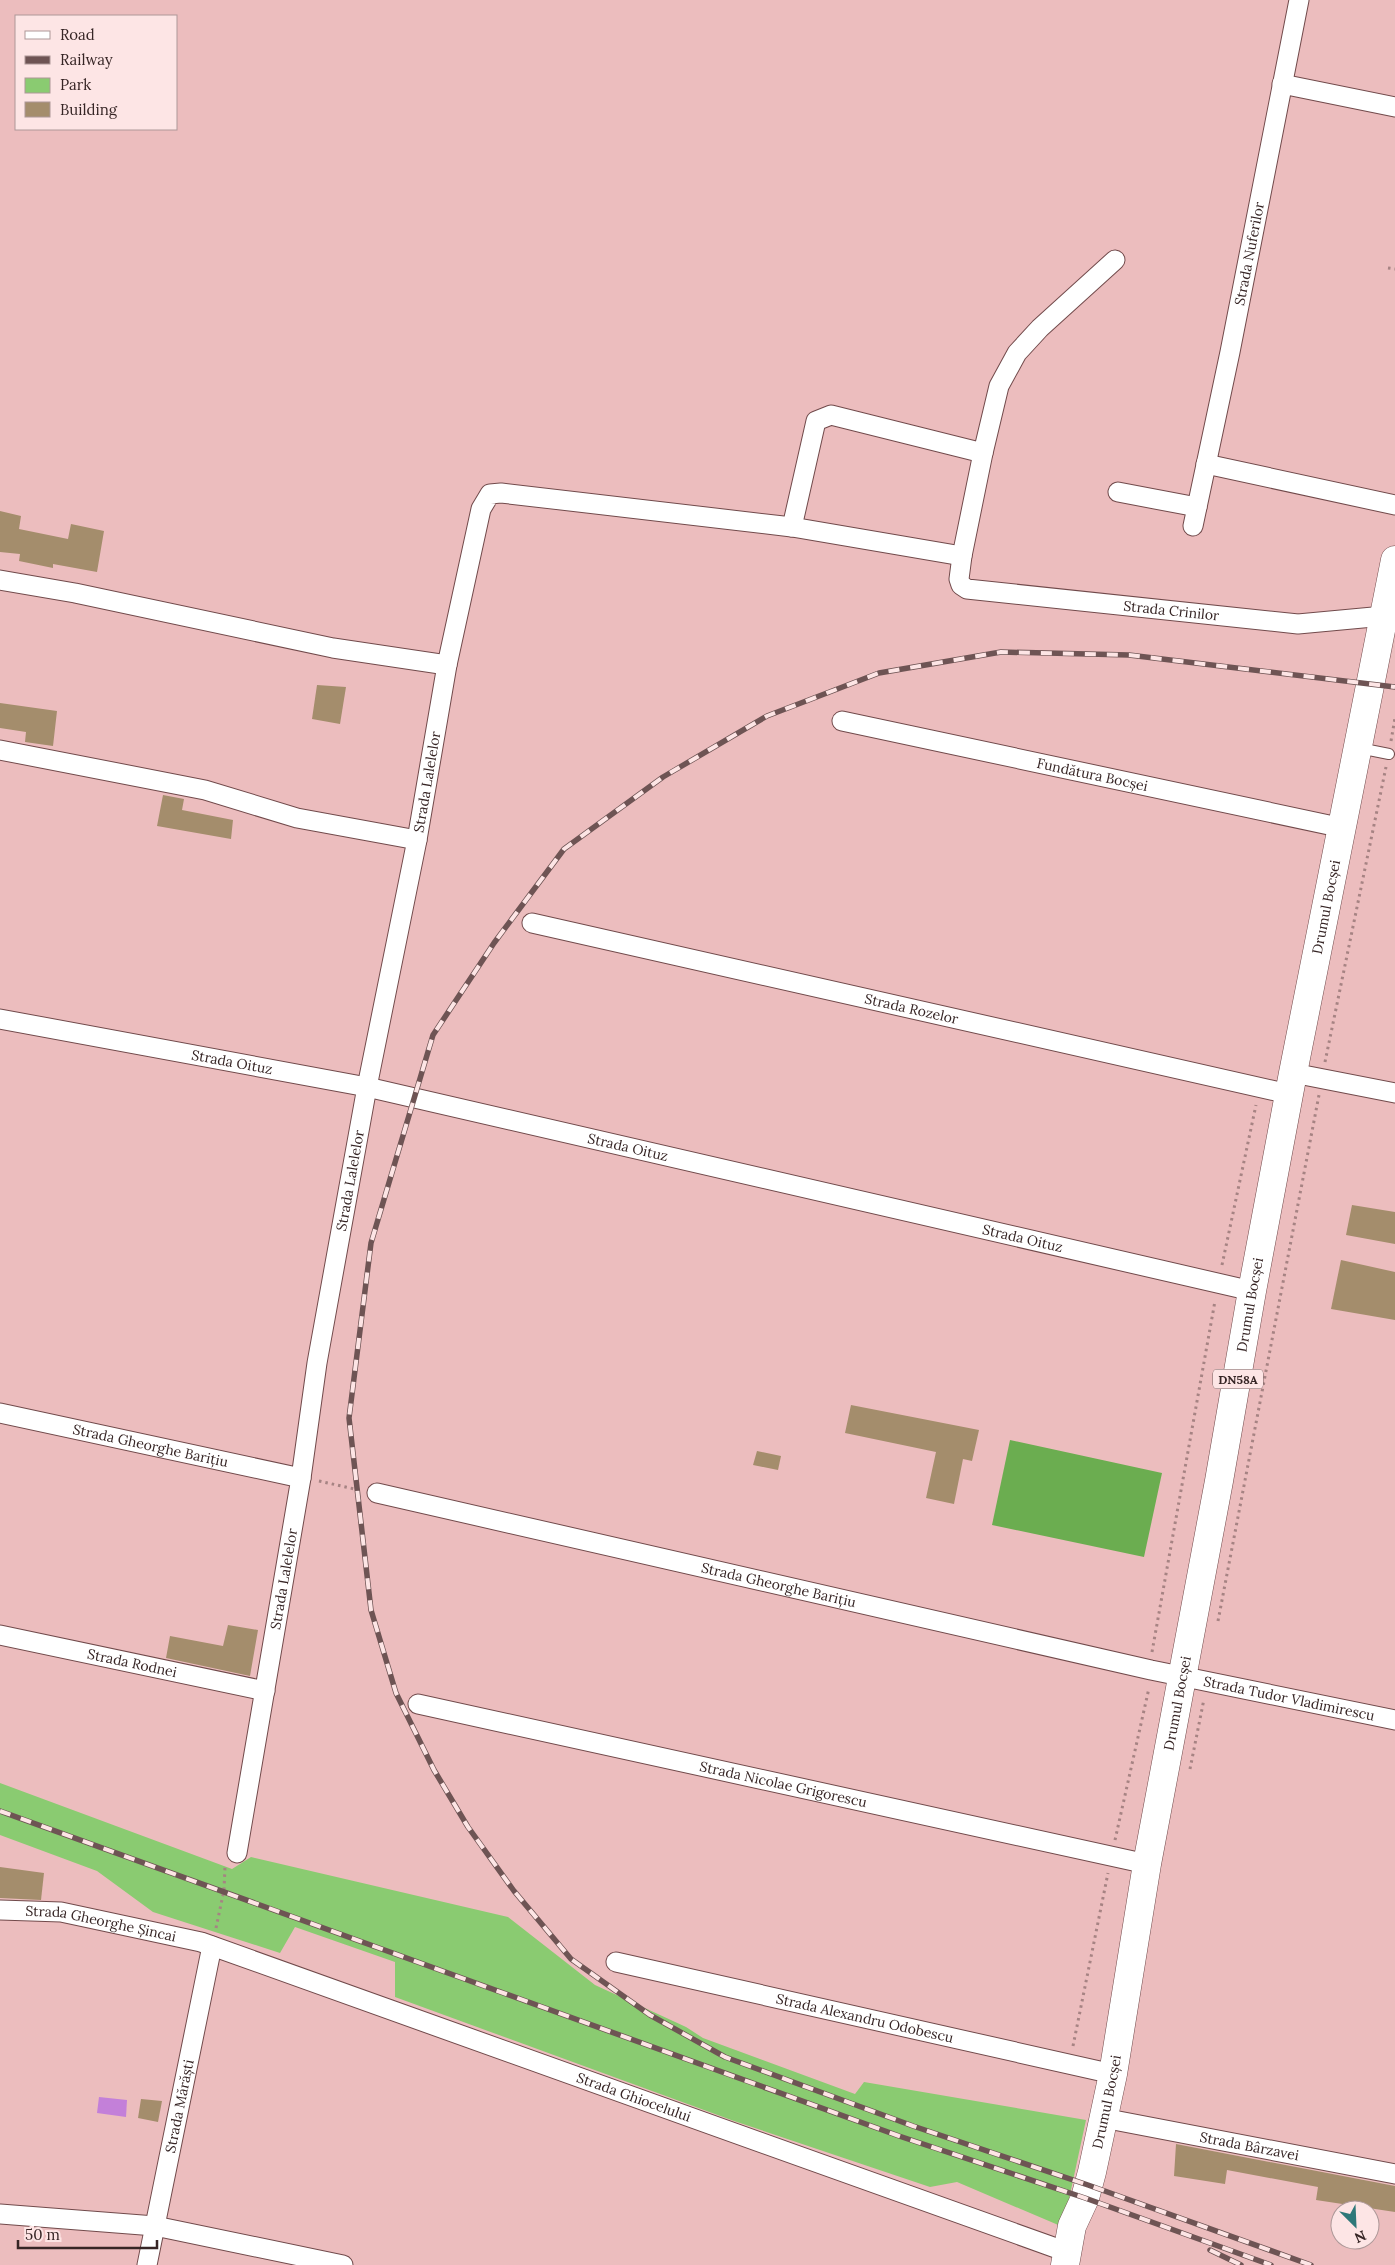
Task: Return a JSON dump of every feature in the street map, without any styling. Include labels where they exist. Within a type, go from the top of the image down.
[{"type":"main road","name":"Drumul Bocșei","points":[[1066,2258],[1072,2226],[1085,2198],[1113,2074],[1148,1864],[1252,1291],[1291,1083],[1395,560]]},
{"type":"street","name":"Strada Nuferilor","points":[[1118,492],[1195,517],[1299,0]]},
{"type":"street","points":[[1282,84],[1395,107]]},
{"type":"street","points":[[983,453],[831,415],[816,421],[792,527],[962,556],[999,386],[1017,353],[1040,328],[1115,260]]},
{"type":"street","points":[[1206,464],[1395,505]]},
{"type":"street","name":"Strada Lalelelor","points":[[237,1854],[301,1478],[317,1363],[367,1087],[417,840],[447,665],[481,509],[490,494],[501,493],[792,527]]},
{"type":"street","name":"Strada Crinilor","points":[[962,556],[958,579],[961,585],[967,589],[1298,624],[1384,616]]},
{"type":"street","points":[[0,580],[75,593],[333,648],[447,665]]},
{"type":"street","name":"Fundătura Bocșei","points":[[842,721],[1343,828]]},
{"type":"street","points":[[0,750],[205,790],[297,818],[417,840]]},
{"type":"street","name":"Strada Rozelor","points":[[532,924],[1260,1087],[1291,1083],[1395,1093]]},
{"type":"street","name":"Strada Oituz","points":[[0,1019],[367,1087],[1252,1291]]},
{"type":"street","name":"Strada Gheorghe Barițiu","points":[[0,1412],[301,1478]]},
{"type":"street","name":"Strada Gheorghe Barițiu","points":[[377,1493],[1182,1677]]},
{"type":"street","name":"Strada Rodnei","points":[[0,1635],[264,1690]]},
{"type":"street","name":"Strada Tudor Vladimirescu","points":[[1182,1677],[1395,1720]]},
{"type":"street","name":"Strada Nicolae Grigorescu","points":[[418,1704],[1148,1864]]},
{"type":"street","name":"Strada Gheorghe Șincai","points":[[0,1910],[61,1912],[207,1944]]},
{"type":"street","name":"Strada Mărăști","points":[[147,2265],[207,1944]]},
{"type":"street","name":"Strada Ghiocelului","points":[[207,1944],[1066,2258]]},
{"type":"street","name":"Strada Alexandru Odobescu","points":[[616,1962],[1113,2074]]},
{"type":"street","name":"Strada Bârzavei","points":[[1103,2118],[1395,2174]]},
{"type":"street","points":[[0,2214],[155,2226],[343,2265]]},
{"type":"lane","points":[[1358,748],[1389,754]]},
{"type":"path","points":[[1388,268],[1395,270]]},
{"type":"path","points":[[1325,1062],[1395,718]]},
{"type":"path","points":[[1152,1650],[1218,1283],[1260,1087]]},
{"type":"path","points":[[1217,1626],[1314,1120]]},
{"type":"path","points":[[301,1478],[377,1493]]},
{"type":"path","points":[[1114,1842],[1149,1685]]},
{"type":"path","points":[[207,1944],[224,1890],[226,1852],[237,1854]]},
{"type":"path","points":[[1070,2064],[1108,1870]]},
{"type":"green space","points":[[1010,1440],[1162,1473],[1144,1557],[992,1525]]},
{"type":"green space","points":[[0,1783],[232,1869],[251,1857],[508,1917],[595,1985],[686,2027],[703,2038],[855,2094],[864,2082],[1086,2120],[1063,2227],[957,2182],[930,2187],[734,2121],[395,1997],[395,1962],[295,1927],[280,1953],[153,1912],[97,1871],[0,1835]]},
{"type":"shaded area","points":[[99,2097],[127,2100],[126,2117],[97,2113]]},
{"type":"building","points":[[0,511],[21,516],[19,529],[68,539],[71,524],[104,531],[97,572],[53,564],[53,568],[19,561],[20,554],[0,552]]},
{"type":"building","points":[[317,685],[346,687],[340,724],[312,719]]},
{"type":"building","points":[[0,703],[57,711],[53,746],[25,742],[26,732],[0,728]]},
{"type":"building","points":[[163,795],[184,799],[182,810],[233,820],[231,839],[157,826]]},
{"type":"building","points":[[1352,1205],[1395,1212],[1395,1244],[1346,1235]]},
{"type":"building","points":[[1341,1260],[1395,1272],[1395,1320],[1331,1309]]},
{"type":"building","points":[[851,1405],[979,1430],[972,1461],[963,1459],[954,1504],[926,1498],[936,1452],[845,1433]]},
{"type":"building","points":[[757,1451],[781,1456],[778,1470],[753,1465]]},
{"type":"building","points":[[228,1625],[258,1630],[250,1676],[166,1658],[170,1636],[223,1646]]},
{"type":"building","points":[[0,1867],[44,1873],[41,1900],[0,1898]]},
{"type":"building","points":[[141,2099],[162,2101],[158,2122],[138,2118]]},
{"type":"building","points":[[1176,2144],[1395,2186],[1395,2212],[1380,2210],[1380,2200],[1330,2200],[1330,2202],[1316,2200],[1318,2187],[1227,2170],[1225,2184],[1174,2176]]},
{"type":"railway","points":[[1311,2265],[1088,2185],[913,2126],[725,2057],[650,2015],[571,1959],[514,1891],[468,1827],[434,1770],[396,1693],[371,1610],[349,1418],[371,1243],[433,1035],[494,943],[564,849],[663,777],[767,716],[879,673],[1001,652],[1129,655],[1395,687]]},
{"type":"railway","points":[[0,1811],[899,2136],[1085,2198],[1271,2265]]},
{"type":"railway","points":[[1210,2250],[1241,2265]]}]
